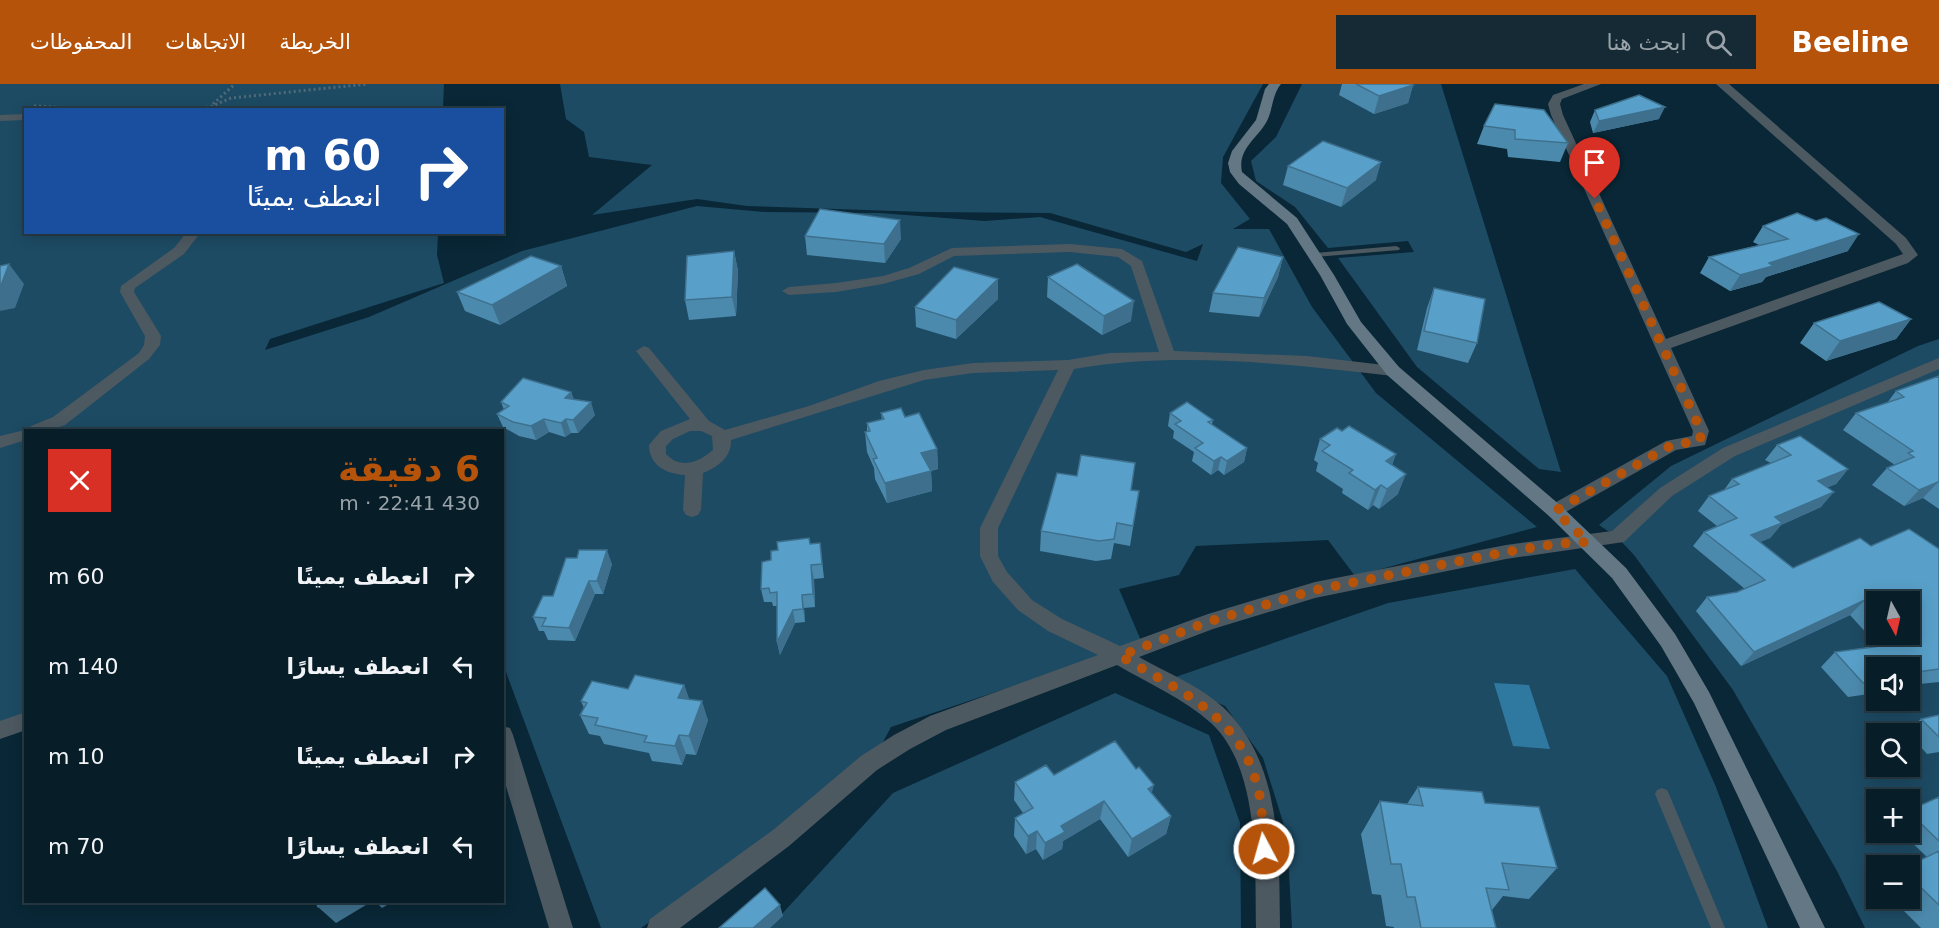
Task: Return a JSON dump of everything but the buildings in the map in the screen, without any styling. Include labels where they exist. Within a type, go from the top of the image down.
[{"type":"street","points":[[1275,84],[1271,89],[1262,120],[1238,151],[1234,162],[1236,172],[1243,181],[1292,221],[1315,255],[1354,324],[1393,371],[1555,511],[1619,573],[1668,640],[1702,698],[1813,928]]},
{"type":"street","points":[[1555,511],[1672,445],[1700,441],[1701,431],[1557,116],[1554,104],[1557,97],[1595,84]]},
{"type":"street","points":[[1663,345],[1904,260],[1911,255],[1901,241],[1722,84]]},
{"type":"street","points":[[0,118],[24,117]]},
{"type":"street","points":[[39,429],[68,414],[132,368],[148,351],[152,345],[153,336],[127,292],[128,286],[132,281],[179,251],[193,234]]},
{"type":"street","points":[[789,291],[824,289],[885,280],[915,271],[939,256],[951,252],[1070,248],[1108,250],[1122,253],[1137,264],[1168,356]]},
{"type":"street","points":[[644,351],[703,425]]},
{"type":"street","points":[[722,438],[815,410],[885,385],[924,375],[973,368],[1068,364],[1110,358],[1168,356],[1240,357],[1340,364],[1393,371]]},
{"type":"street","points":[[658,928],[781,838],[869,764],[902,742],[949,719],[1208,622],[1315,590],[1506,552],[1621,536],[1666,492],[1729,452],[1939,363]]},
{"type":"street","points":[[1068,364],[989,528],[989,556],[1000,577],[1024,605],[1054,625],[1120,656],[1191,697],[1219,717],[1244,748],[1258,786],[1267,871],[1268,928]]},
{"type":"street","points":[[688,425],[703,425],[718,432],[722,438],[723,443],[718,456],[694,468],[679,469],[665,465],[657,457],[657,448],[662,438],[688,425]]},
{"type":"street","points":[[0,442],[24,435]]},
{"type":"street","points":[[692,510],[694,468]]},
{"type":"street","points":[[0,730],[24,722]]},
{"type":"street","points":[[504,742],[561,928]]},
{"type":"lane","points":[[1315,255],[1396,248]]},
{"type":"lane","points":[[1662,794],[1718,928]]},
{"type":"path","points":[[210,107],[235,84]]},
{"type":"path","points":[[199,108],[210,107],[231,98],[368,84]]},
{"type":"path","points":[[33,106],[72,108]]},
{"type":"shaded area","points":[[0,84],[444,84],[443,108],[24,108],[24,234],[438,234],[437,255],[444,283],[270,339],[265,350],[369,317],[522,251],[697,206],[765,212],[879,213],[985,221],[1040,217],[1197,261],[1203,244],[1186,252],[1050,213],[924,212],[747,206],[697,199],[592,215],[652,165],[589,157],[584,132],[566,119],[560,84],[1263,84],[1223,157],[1221,183],[1250,219],[1233,229],[1269,229],[1312,307],[1376,393],[1537,527],[1355,576],[1328,540],[1196,546],[1179,575],[1119,589],[1142,643],[891,727],[868,770],[641,928],[601,928],[504,667],[504,429],[24,429],[24,715],[0,724]]},
{"type":"shaded area","points":[[1302,84],[1441,84],[1561,472],[1539,469],[1417,367],[1338,258],[1414,252],[1408,241],[1328,248],[1295,207],[1256,181],[1251,161],[1276,137]]},
{"type":"shaded area","points":[[1939,339],[1939,928],[1865,928],[1837,871],[1733,690],[1634,555],[1617,537],[1599,525],[1671,466],[1918,346]]},
{"type":"shaded area","points":[[1575,569],[1667,676],[1716,787],[1768,928],[1292,928],[1287,835],[1263,758],[1225,706],[1167,680],[1388,603]]},
{"type":"shaded area","points":[[1494,683],[1529,685],[1550,749],[1513,746]]},
{"type":"shaded area","points":[[1115,693],[1209,735],[1240,823],[1241,928],[769,928],[893,793]]},
{"type":"route","points":[[1264,849],[1258,786],[1244,748],[1219,717],[1191,697],[1120,656],[1208,622],[1315,590],[1506,552],[1555,544],[1588,542],[1555,511],[1672,445],[1700,441],[1701,431],[1595,199]]}]
